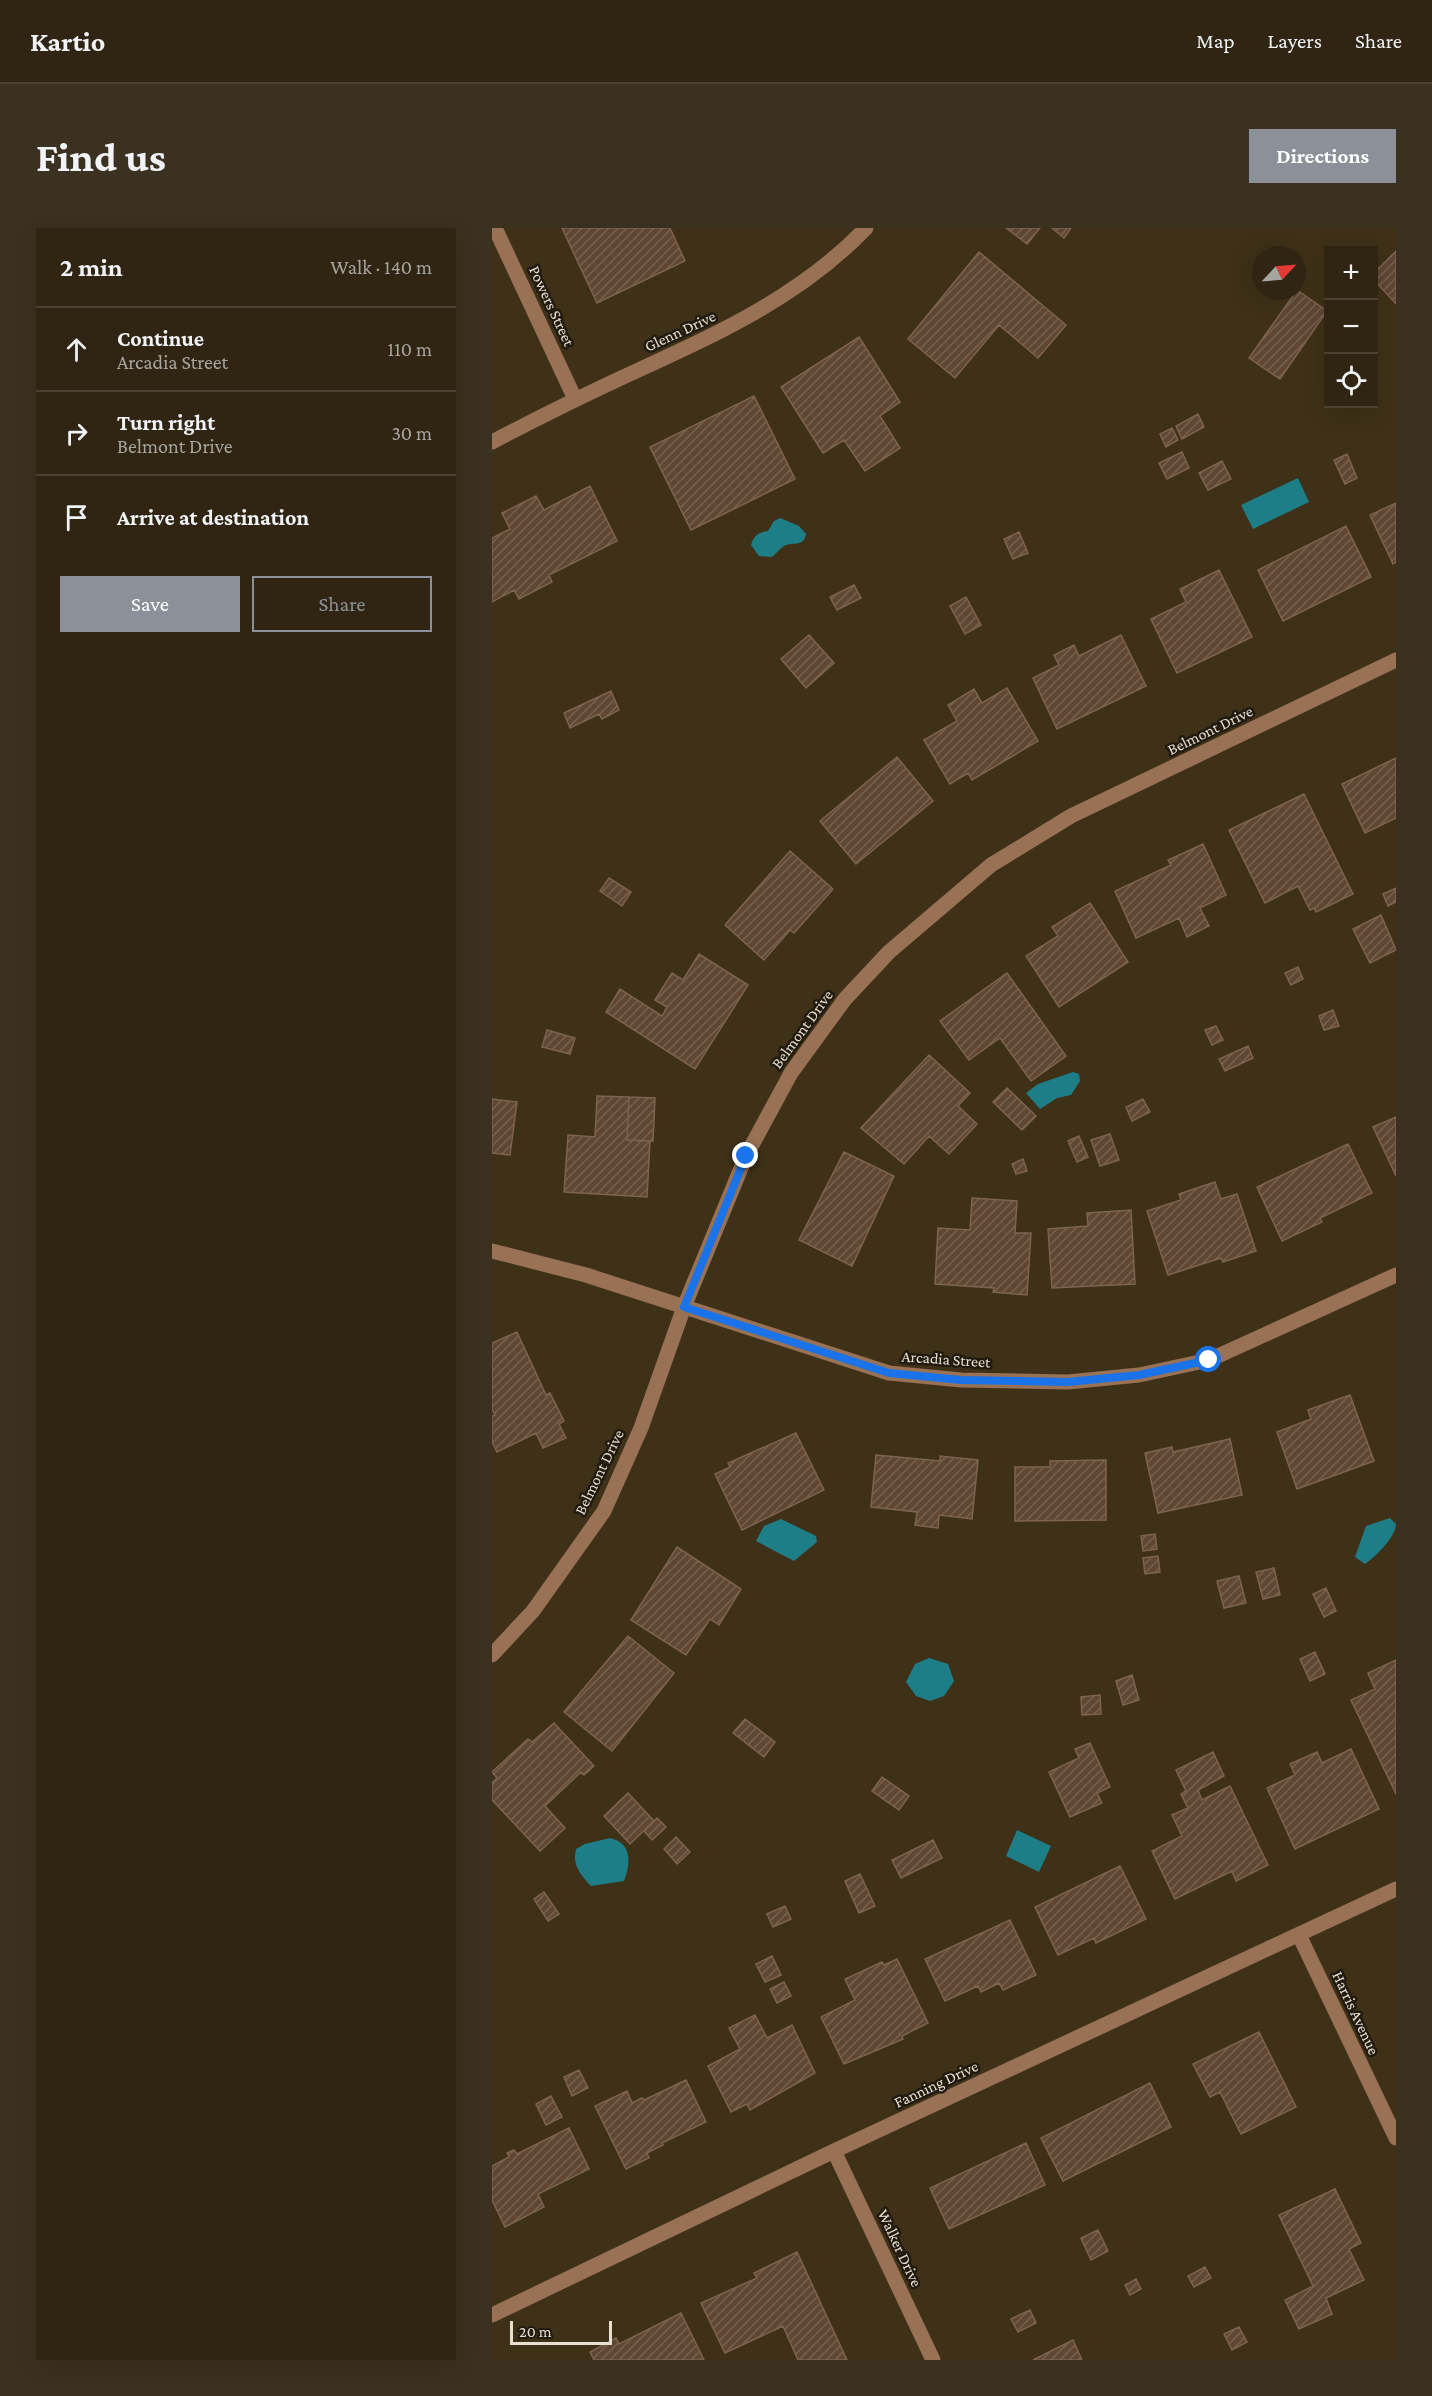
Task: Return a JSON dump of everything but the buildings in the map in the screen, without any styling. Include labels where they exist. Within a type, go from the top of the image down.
[{"type":"street","name":"Powers Street","points":[[495,228],[576,399]]},
{"type":"street","name":"Glenn Drive","points":[[492,442],[576,399],[733,327],[798,287],[849,246],[866,228]]},
{"type":"street","name":"Belmont Drive","points":[[492,1655],[534,1611],[604,1511],[641,1428],[684,1307],[746,1156],[791,1073],[845,999],[889,952],[991,865],[1071,816],[1396,660]]},
{"type":"street","name":"Arcadia Street","points":[[492,1251],[586,1275],[889,1373],[961,1380],[1068,1382],[1139,1375],[1209,1360],[1396,1275]]},
{"type":"street","name":"Fanning Drive","points":[[492,2315],[834,2151],[1396,1888]]},
{"type":"street","name":"Harris Avenue","points":[[1299,1935],[1396,2138]]},
{"type":"street","name":"Walker Drive","points":[[834,2151],[933,2360]]},
{"type":"water","points":[[1298,478],[1309,502],[1253,529],[1241,505]]},
{"type":"water","points":[[780,518],[799,526],[806,534],[805,538],[800,543],[784,546],[772,557],[759,556],[751,545],[755,536],[768,531],[774,521]]},
{"type":"water","points":[[1073,1072],[1079,1074],[1080,1081],[1071,1095],[1057,1098],[1040,1109],[1026,1093],[1038,1084]]},
{"type":"water","points":[[1390,1518],[1396,1524],[1395,1529],[1384,1546],[1365,1564],[1355,1557],[1366,1526]]},
{"type":"water","points":[[781,1519],[816,1536],[817,1542],[794,1561],[756,1541],[764,1526]]},
{"type":"water","points":[[929,1658],[948,1664],[954,1681],[944,1696],[930,1701],[916,1696],[906,1682],[915,1664]]},
{"type":"water","points":[[1017,1830],[1051,1846],[1039,1872],[1006,1856]]},
{"type":"water","points":[[610,1838],[622,1844],[628,1855],[628,1867],[624,1881],[591,1886],[578,1869],[575,1860],[576,1849],[585,1844]]},
{"type":"route","points":[[746,1156],[684,1307],[889,1373],[961,1380],[1068,1382],[1139,1375],[1209,1360]]}]
